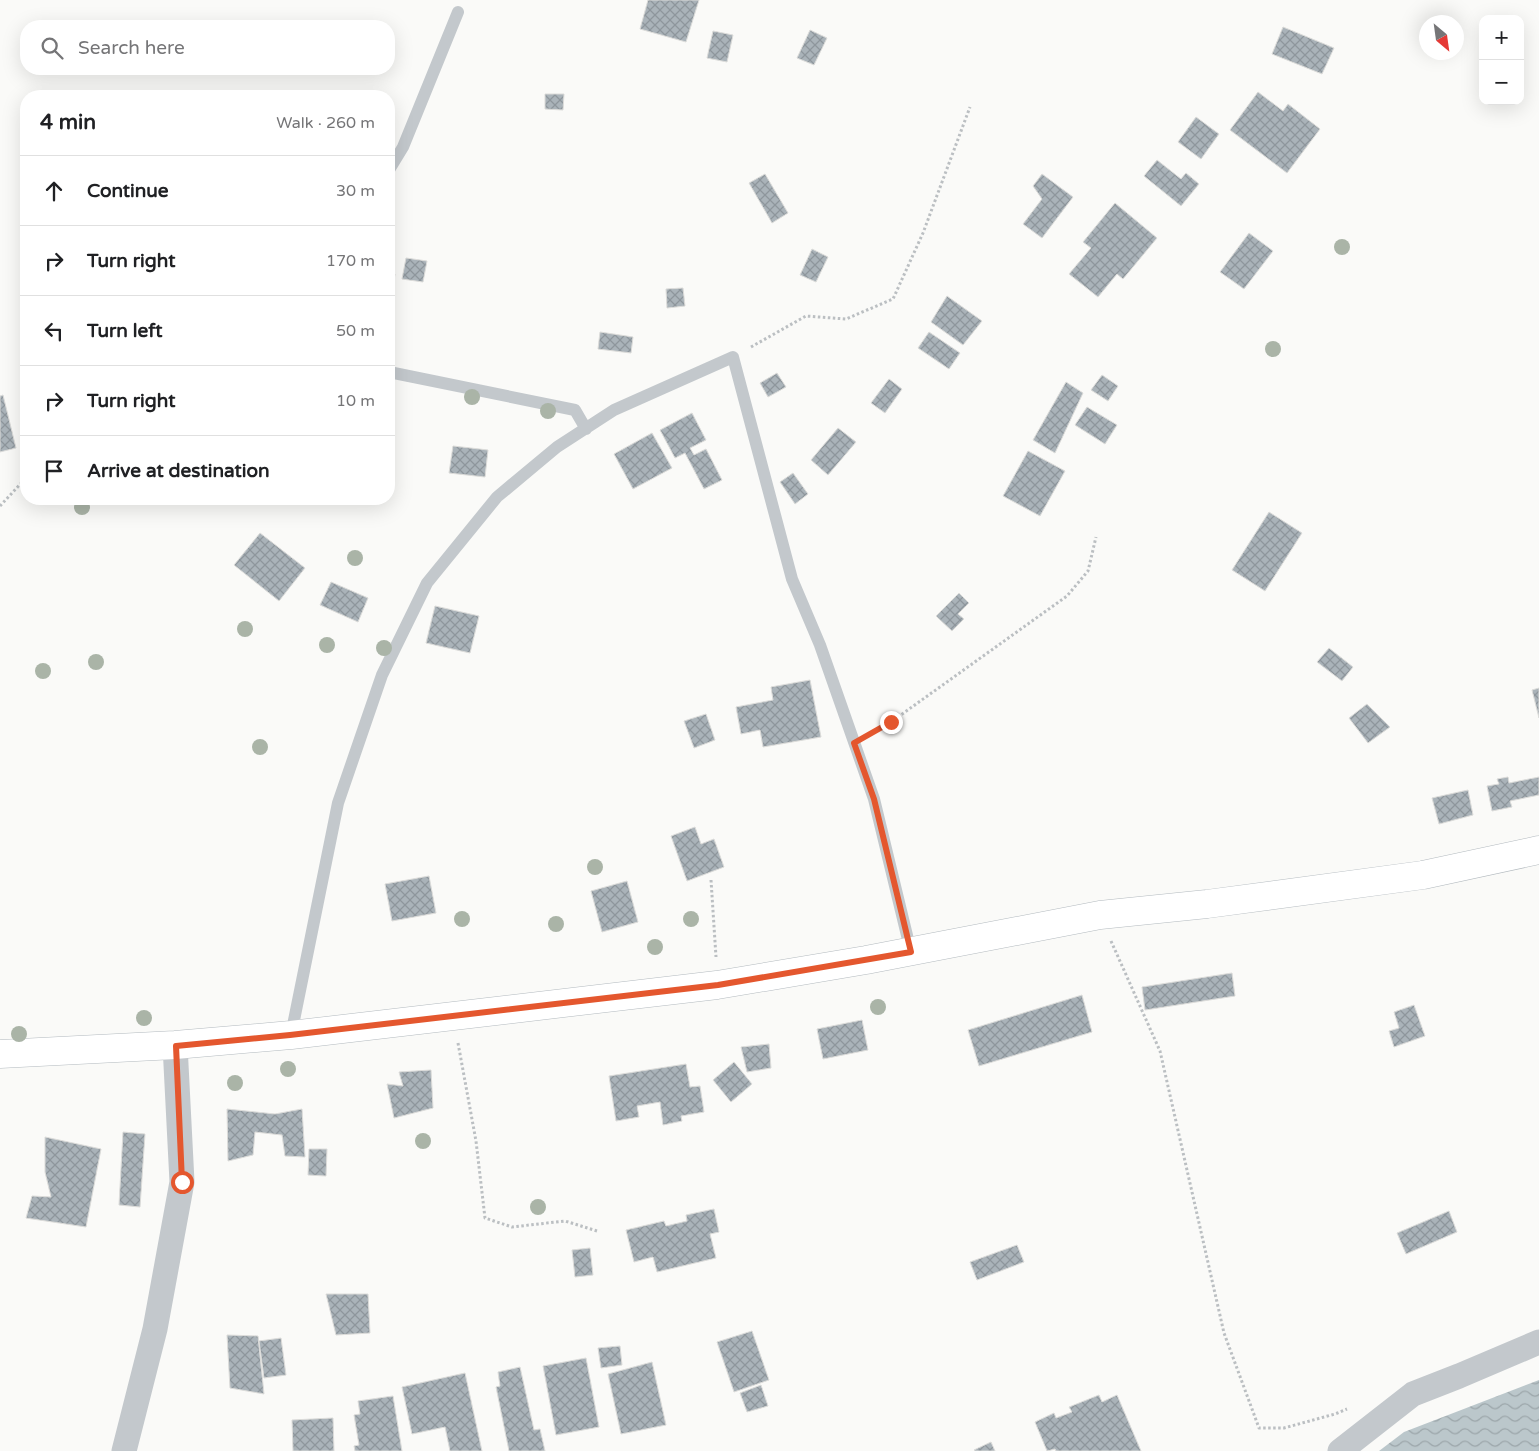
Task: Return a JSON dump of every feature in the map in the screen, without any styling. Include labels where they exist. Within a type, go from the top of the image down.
[{"type":"main road","points":[[0,1054],[176,1046],[290,1035],[718,985],[911,952],[1100,915],[1208,904],[1423,875],[1539,850]]},
{"type":"street","points":[[124,1451],[155,1328],[182,1182],[176,1046]]},
{"type":"street","points":[[1340,1451],[1413,1394],[1539,1342]]},
{"type":"lane","points":[[395,160],[403,146],[458,12]]},
{"type":"lane","points":[[290,1035],[338,804],[386,667],[427,583],[497,497],[557,447],[614,410],[733,357],[792,579],[820,645],[874,799],[911,952]]},
{"type":"lane","points":[[395,373],[575,410],[586,429]]},
{"type":"path","points":[[733,357],[806,316],[846,319],[893,299],[923,233],[970,106]]},
{"type":"path","points":[[0,506],[20,484]]},
{"type":"path","points":[[854,743],[891,722],[1067,596],[1088,571],[1096,537]]},
{"type":"path","points":[[711,880],[718,985]]},
{"type":"path","points":[[1100,915],[1160,1051],[1224,1333],[1259,1428],[1284,1428],[1335,1414],[1352,1407]]},
{"type":"path","points":[[453,1016],[476,1141],[485,1218],[512,1227],[565,1221],[597,1231]]},
{"type":"water","points":[[1539,1380],[1539,1451],[1379,1451],[1404,1432]]},
{"type":"building","points":[[648,0],[699,0],[686,42],[640,29]]},
{"type":"building","points":[[1283,27],[1334,48],[1322,74],[1272,54]]},
{"type":"building","points":[[810,30],[827,38],[814,65],[797,58]]},
{"type":"building","points":[[713,31],[733,35],[727,62],[707,58]]},
{"type":"building","points":[[1258,92],[1283,111],[1288,104],[1320,129],[1287,173],[1230,130]]},
{"type":"building","points":[[545,94],[564,94],[563,110],[545,109]]},
{"type":"building","points":[[1196,117],[1219,134],[1201,159],[1178,142]]},
{"type":"building","points":[[1157,160],[1181,179],[1186,173],[1199,184],[1181,206],[1144,176]]},
{"type":"building","points":[[765,174],[788,213],[772,223],[749,183]]},
{"type":"building","points":[[1042,174],[1073,197],[1042,238],[1023,224],[1042,199],[1033,186]]},
{"type":"building","points":[[1115,203],[1157,238],[1123,279],[1117,274],[1098,297],[1069,274],[1091,248],[1083,242]]},
{"type":"building","points":[[1249,233],[1273,251],[1244,289],[1220,272]]},
{"type":"building","points":[[812,249],[828,257],[816,282],[800,275]]},
{"type":"building","points":[[406,258],[427,261],[423,282],[402,279]]},
{"type":"building","points":[[683,288],[685,306],[667,308],[666,289]]},
{"type":"building","points":[[947,296],[982,321],[963,345],[931,322]]},
{"type":"building","points":[[600,332],[633,337],[631,353],[598,349]]},
{"type":"building","points":[[929,332],[960,353],[949,369],[918,348]]},
{"type":"building","points":[[777,373],[786,387],[768,397],[760,383]]},
{"type":"building","points":[[1102,375],[1118,386],[1108,401],[1091,390]]},
{"type":"building","points":[[889,379],[902,389],[885,413],[871,403]]},
{"type":"building","points":[[1066,382],[1083,393],[1055,453],[1033,440]]},
{"type":"building","points":[[3,395],[16,448],[0,452],[0,396]]},
{"type":"building","points":[[1087,407],[1117,425],[1105,444],[1075,425]]},
{"type":"building","points":[[692,413],[706,440],[690,448],[694,455],[706,449],[722,480],[704,489],[685,453],[675,458],[660,430]]},
{"type":"building","points":[[838,428],[856,442],[828,475],[811,460]]},
{"type":"building","points":[[652,433],[672,468],[633,489],[614,454]]},
{"type":"building","points":[[453,446],[488,450],[485,477],[449,473]]},
{"type":"building","points":[[1028,451],[1065,471],[1040,516],[1003,496]]},
{"type":"building","points":[[793,473],[808,494],[795,504],[780,482]]},
{"type":"building","points":[[1269,512],[1302,533],[1265,591],[1232,570]]},
{"type":"building","points":[[260,533],[305,568],[279,601],[234,565]]},
{"type":"building","points":[[331,582],[368,598],[358,622],[320,605]]},
{"type":"building","points":[[959,593],[969,603],[958,614],[964,619],[952,631],[936,616]]},
{"type":"building","points":[[435,606],[479,616],[470,653],[426,643]]},
{"type":"building","points":[[1329,648],[1353,667],[1342,681],[1317,662]]},
{"type":"building","points":[[810,680],[821,737],[763,747],[760,730],[741,734],[736,707],[773,700],[771,687]]},
{"type":"building","points":[[1539,688],[1539,718],[1532,690]]},
{"type":"building","points":[[1367,704],[1390,727],[1368,743],[1349,718]]},
{"type":"building","points":[[706,714],[715,740],[694,748],[684,721]]},
{"type":"building","points":[[1508,777],[1509,783],[1539,777],[1539,795],[1510,801],[1512,807],[1492,811],[1487,786],[1499,784],[1497,779]]},
{"type":"building","points":[[1468,790],[1473,815],[1439,824],[1432,798]]},
{"type":"building","points":[[695,827],[701,844],[714,839],[724,867],[687,881],[671,836]]},
{"type":"building","points":[[429,876],[436,913],[392,921],[385,884]]},
{"type":"building","points":[[627,881],[638,922],[602,932],[591,891]]},
{"type":"building","points":[[1232,973],[1235,996],[1145,1010],[1142,987]]},
{"type":"building","points":[[1082,995],[1092,1032],[979,1066],[968,1030]]},
{"type":"building","points":[[1414,1005],[1425,1036],[1394,1047],[1389,1031],[1399,1028],[1394,1012]]},
{"type":"building","points":[[862,1020],[868,1050],[823,1059],[817,1029]]},
{"type":"building","points":[[769,1044],[771,1068],[747,1072],[741,1047]]},
{"type":"building","points":[[734,1062],[752,1084],[731,1102],[713,1080]]},
{"type":"building","points":[[686,1064],[690,1087],[700,1086],[704,1112],[681,1116],[682,1121],[663,1125],[660,1102],[637,1106],[639,1117],[616,1121],[609,1076]]},
{"type":"building","points":[[431,1070],[433,1108],[394,1118],[387,1084],[403,1086],[399,1072]]},
{"type":"building","points":[[227,1109],[275,1114],[302,1109],[305,1157],[285,1156],[282,1135],[255,1132],[253,1155],[228,1161]]},
{"type":"building","points":[[123,1132],[145,1134],[140,1207],[119,1205]]},
{"type":"building","points":[[45,1137],[101,1149],[86,1227],[26,1218],[32,1196],[51,1197],[45,1172]]},
{"type":"building","points":[[309,1149],[327,1149],[326,1176],[308,1175]]},
{"type":"building","points":[[714,1209],[719,1232],[710,1234],[716,1258],[657,1272],[653,1257],[634,1262],[626,1230],[664,1221],[666,1226],[687,1221],[686,1215]]},
{"type":"building","points":[[1449,1211],[1457,1232],[1406,1254],[1397,1233]]},
{"type":"building","points":[[1017,1245],[1024,1262],[977,1280],[970,1262]]},
{"type":"building","points":[[590,1248],[593,1275],[575,1277],[572,1250]]},
{"type":"building","points":[[326,1294],[368,1294],[370,1333],[336,1335]]},
{"type":"building","points":[[752,1331],[769,1380],[734,1392],[717,1342]]},
{"type":"building","points":[[227,1335],[258,1336],[264,1394],[230,1388]]},
{"type":"building","points":[[281,1338],[286,1375],[264,1378],[259,1341]]},
{"type":"building","points":[[620,1346],[622,1365],[601,1368],[598,1348]]},
{"type":"building","points":[[586,1358],[599,1427],[556,1435],[543,1366]]},
{"type":"building","points":[[652,1362],[666,1425],[621,1434],[608,1374]]},
{"type":"building","points":[[520,1367],[534,1430],[540,1429],[545,1451],[509,1451],[496,1387],[500,1386],[498,1372]]},
{"type":"building","points":[[465,1373],[482,1451],[450,1451],[445,1427],[412,1434],[402,1387]]},
{"type":"building","points":[[761,1385],[768,1406],[747,1412],[740,1393]]},
{"type":"building","points":[[1099,1395],[1102,1402],[1117,1395],[1141,1451],[1056,1451],[1055,1449],[1047,1451],[1035,1422],[1054,1413],[1056,1418],[1072,1412],[1069,1407]]},
{"type":"building","points":[[393,1396],[402,1451],[355,1451],[354,1446],[359,1445],[354,1415],[360,1414],[358,1401]]},
{"type":"building","points":[[333,1418],[334,1451],[293,1451],[292,1420]]},
{"type":"building","points":[[991,1442],[995,1451],[974,1450]]},
{"type":"route","points":[[182,1182],[176,1046],[290,1035],[718,985],[911,952],[874,799],[854,743],[891,722]]}]
